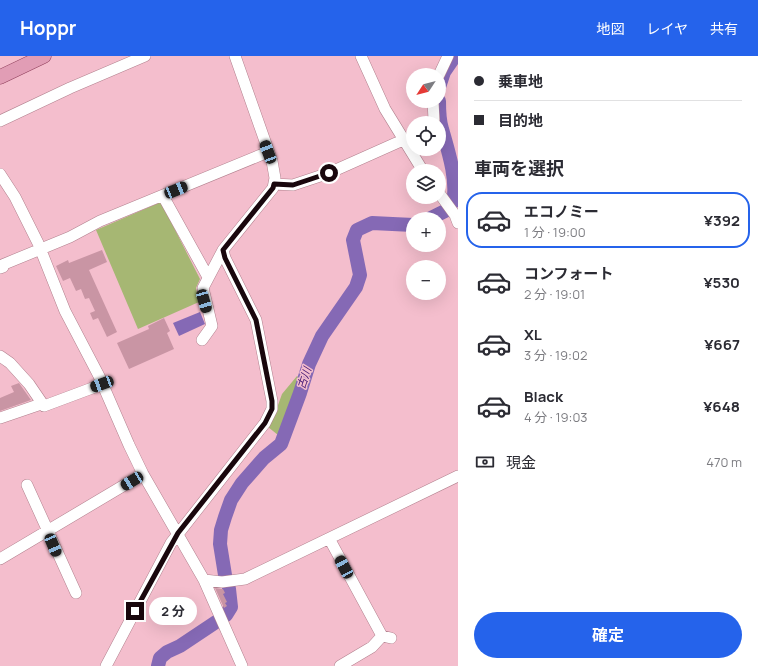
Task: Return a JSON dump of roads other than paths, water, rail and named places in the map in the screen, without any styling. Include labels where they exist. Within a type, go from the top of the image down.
[{"type":"main road","points":[[0,77],[44,56]]},
{"type":"street","points":[[0,122],[70,88],[145,56]]},
{"type":"street","points":[[202,340],[212,326],[203,293],[208,277],[223,250],[273,188],[274,184],[274,171],[235,56]]},
{"type":"street","points":[[361,56],[385,109],[406,138]]},
{"type":"street","points":[[442,68],[448,56]]},
{"type":"street","points":[[274,184],[293,185],[329,173],[406,142]]},
{"type":"street","points":[[0,268],[2,265],[40,248],[70,237],[100,221],[268,152]]},
{"type":"street","points":[[0,174],[15,197],[40,248],[65,312],[102,384],[144,474],[204,580],[242,666]]},
{"type":"street","points":[[163,196],[208,277]]},
{"type":"street","points":[[446,202],[457,217]]},
{"type":"street","points":[[106,666],[178,533],[265,423],[272,409],[272,401],[256,320],[225,258],[223,250]]},
{"type":"street","points":[[0,356],[10,363],[29,384],[41,404]]},
{"type":"street","points":[[0,418],[41,404],[44,406],[102,384]]},
{"type":"street","points":[[0,559],[144,474]]},
{"type":"street","points":[[204,580],[235,582],[245,579],[302,550],[330,540],[397,505],[458,476]]},
{"type":"street","points":[[27,485],[76,593]]},
{"type":"street","points":[[330,540],[386,637],[340,666]]},
{"type":"waterway","name":"古川","points":[[446,69],[455,56]]},
{"type":"waterway","name":"古川","points":[[439,108],[440,122],[453,175],[453,202]]},
{"type":"waterway","name":"古川","points":[[225,575],[220,544],[221,530],[231,500],[242,483],[264,458],[281,444],[309,364],[322,336],[356,287],[360,275],[353,240],[357,230],[372,223],[406,225]]},
{"type":"waterway","name":"古川","points":[[226,615],[231,607],[229,589]]},
{"type":"waterway","name":"古川","points":[[158,666],[160,658],[167,652],[180,646],[216,622]]}]
